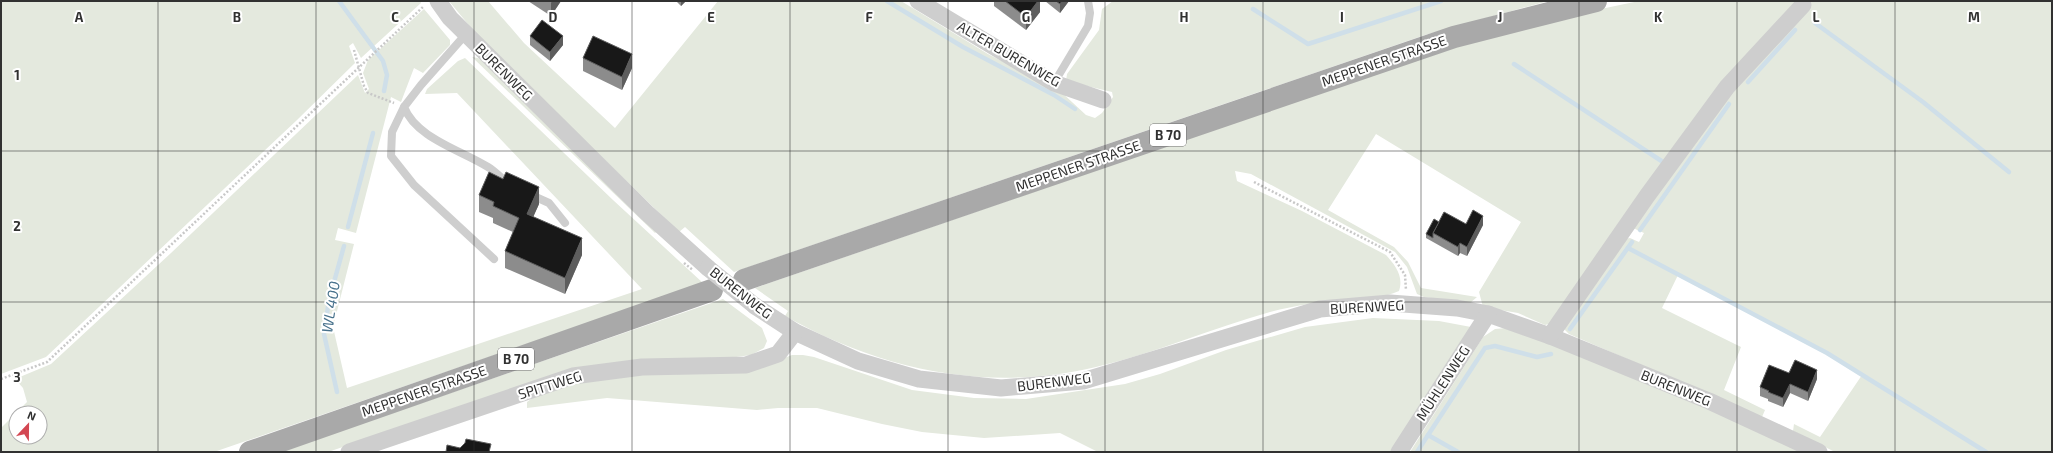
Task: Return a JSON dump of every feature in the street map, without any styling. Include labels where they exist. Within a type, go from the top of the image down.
[{"type":"main road","name":"MEPPENER STRASSE","points":[[744,280],[1454,37],[1596,1]]},
{"type":"main road","name":"MEPPENER STRASSE","points":[[250,452],[712,290]]},
{"type":"street","name":"BURENWEG","points":[[438,1],[450,18],[647,213],[708,268],[755,306],[795,332],[858,361],[919,379],[1001,388],[1083,381],[1320,309],[1390,303],[1456,308],[1488,314],[1550,336],[1709,401],[1820,452]]},
{"type":"street","name":"ALTER BURENWEG","points":[[918,1],[1054,83],[1103,100]]},
{"type":"street","points":[[1550,336],[1647,196],[1727,87],[1802,4]]},
{"type":"street","name":"MÜHLENWEG","points":[[1399,452],[1488,314]]},
{"type":"street","name":"SPITTWEG","points":[[349,452],[573,376],[642,367],[746,365],[778,354],[795,332]]},
{"type":"lane","points":[[1054,83],[1088,26],[1090,13],[1088,1]]},
{"type":"lane","points":[[466,34],[421,85],[404,107],[392,132],[391,156],[414,185],[494,259]]},
{"type":"lane","points":[[404,107],[408,118],[419,130],[489,168],[509,184],[549,203],[565,223]]},
{"type":"path","points":[[1,379],[47,362],[358,66],[430,1]]},
{"type":"path","points":[[354,50],[364,86],[368,93],[404,107]]},
{"type":"path","points":[[1254,182],[1390,252],[1405,275],[1407,304]]},
{"type":"shaded area","points":[[1,1],[420,1],[421,3],[361,58],[353,43],[349,46],[355,63],[297,120],[46,357],[1,374]]},
{"type":"shaded area","points":[[449,1],[488,1],[524,43],[615,128],[718,1],[901,1],[988,54],[1059,90],[1086,115],[1095,118],[1102,113],[1113,97],[1112,92],[1066,81],[1067,74],[1099,30],[1102,9],[1113,1],[1548,1],[1425,35],[734,272],[685,227],[679,232],[512,70],[472,29]]},
{"type":"shaded area","points":[[1639,1],[1804,1],[1552,323],[1545,325],[1518,313],[1483,307],[1479,292],[1521,222],[1376,134],[1328,210],[1394,247],[1408,262],[1421,288],[1477,297],[1470,303],[1424,297],[1417,294],[1407,267],[1395,252],[1251,174],[1235,171],[1237,181],[1302,211],[1386,255],[1398,271],[1400,280],[1399,291],[1381,296],[1319,303],[1280,310],[1248,318],[1162,348],[1096,367],[1055,374],[1015,378],[975,377],[936,372],[897,363],[859,350],[821,335],[785,316],[788,311],[755,288],[1468,42],[1596,10]]},
{"type":"shaded area","points":[[1805,1],[2052,1],[2052,452],[1835,452],[1793,431],[1794,424],[1820,437],[1862,375],[1827,353],[1678,275],[1662,308],[1741,347],[1724,390],[1765,410],[1762,417],[1569,334],[1564,329],[1624,239],[1630,238],[1639,242],[1644,233],[1633,228],[1702,126]]},
{"type":"shaded area","points":[[424,9],[450,40],[450,45],[423,73],[414,68],[401,102],[391,97],[356,233],[338,228],[335,240],[354,244],[333,327],[347,388],[642,289],[457,93],[425,94],[427,89],[458,61],[465,58],[613,200],[703,283],[214,452],[1,452],[1,428],[8,421],[8,445],[48,445],[48,405],[24,405],[27,402],[23,388],[15,379],[51,364],[171,253],[358,75],[365,93],[369,89],[363,73],[368,60]]},
{"type":"shaded area","points":[[472,57],[478,58],[486,64],[657,231],[655,233]]},
{"type":"shaded area","points":[[723,299],[762,328],[767,341],[764,348],[751,355],[729,358],[634,361],[405,426],[328,452],[279,452]]},
{"type":"shaded area","points":[[1373,318],[1439,321],[1471,327],[1395,452],[1098,452],[1060,433],[984,438],[922,432],[817,408],[778,408],[757,410],[607,398],[527,408],[527,402],[535,396],[597,378],[776,361],[792,355],[814,357],[912,390],[974,398],[1026,399],[1125,384],[1160,374],[1226,350],[1305,327]]},
{"type":"shaded area","points":[[1506,328],[1568,348],[1807,452],[1410,452],[1483,337],[1495,329]]},
{"type":"building","points":[[1005,1],[1038,1],[1026,17]]},
{"type":"building","points":[[542,20],[563,36],[550,52],[530,36]]},
{"type":"building","points":[[593,36],[632,54],[622,77],[583,58]]},
{"type":"building","points":[[489,172],[503,179],[506,172],[539,187],[527,214],[582,238],[565,278],[505,251],[519,218],[493,206],[494,202],[479,195]]},
{"type":"building","points":[[1473,210],[1483,216],[1467,247],[1460,243],[1458,247],[1433,233],[1444,212],[1466,224]]},
{"type":"building","points":[[1434,219],[1439,222],[1433,233],[1433,238],[1426,234]]},
{"type":"building","points":[[1795,360],[1817,370],[1808,392],[1790,384],[1783,398],[1760,387],[1769,365],[1789,373]]},
{"type":"building","points":[[466,439],[491,444],[489,452],[446,452],[447,445],[460,448],[465,443]]},
{"type":"waterway","points":[[339,1],[383,61],[387,75],[384,91]]},
{"type":"waterway","points":[[887,1],[963,47],[1054,95],[1075,109]]},
{"type":"waterway","points":[[1253,9],[1308,44],[1441,1]]},
{"type":"waterway","points":[[1815,23],[1923,102],[2009,172]]},
{"type":"waterway","points":[[1748,82],[1795,30]]},
{"type":"waterway","points":[[1514,64],[1663,162]]},
{"type":"waterway","points":[[1640,230],[1729,104]]},
{"type":"waterway","name":"WL 400","points":[[348,227],[373,133]]},
{"type":"waterway","points":[[1570,329],[1632,242]]},
{"type":"waterway","name":"WL 400","points":[[337,392],[324,334],[329,300],[344,246]]},
{"type":"waterway","points":[[1628,248],[1827,353],[1986,452]]},
{"type":"waterway","points":[[1417,452],[1485,348],[1495,346],[1537,357],[1551,354]]},
{"type":"waterway","points":[[1428,435],[1458,452]]}]
